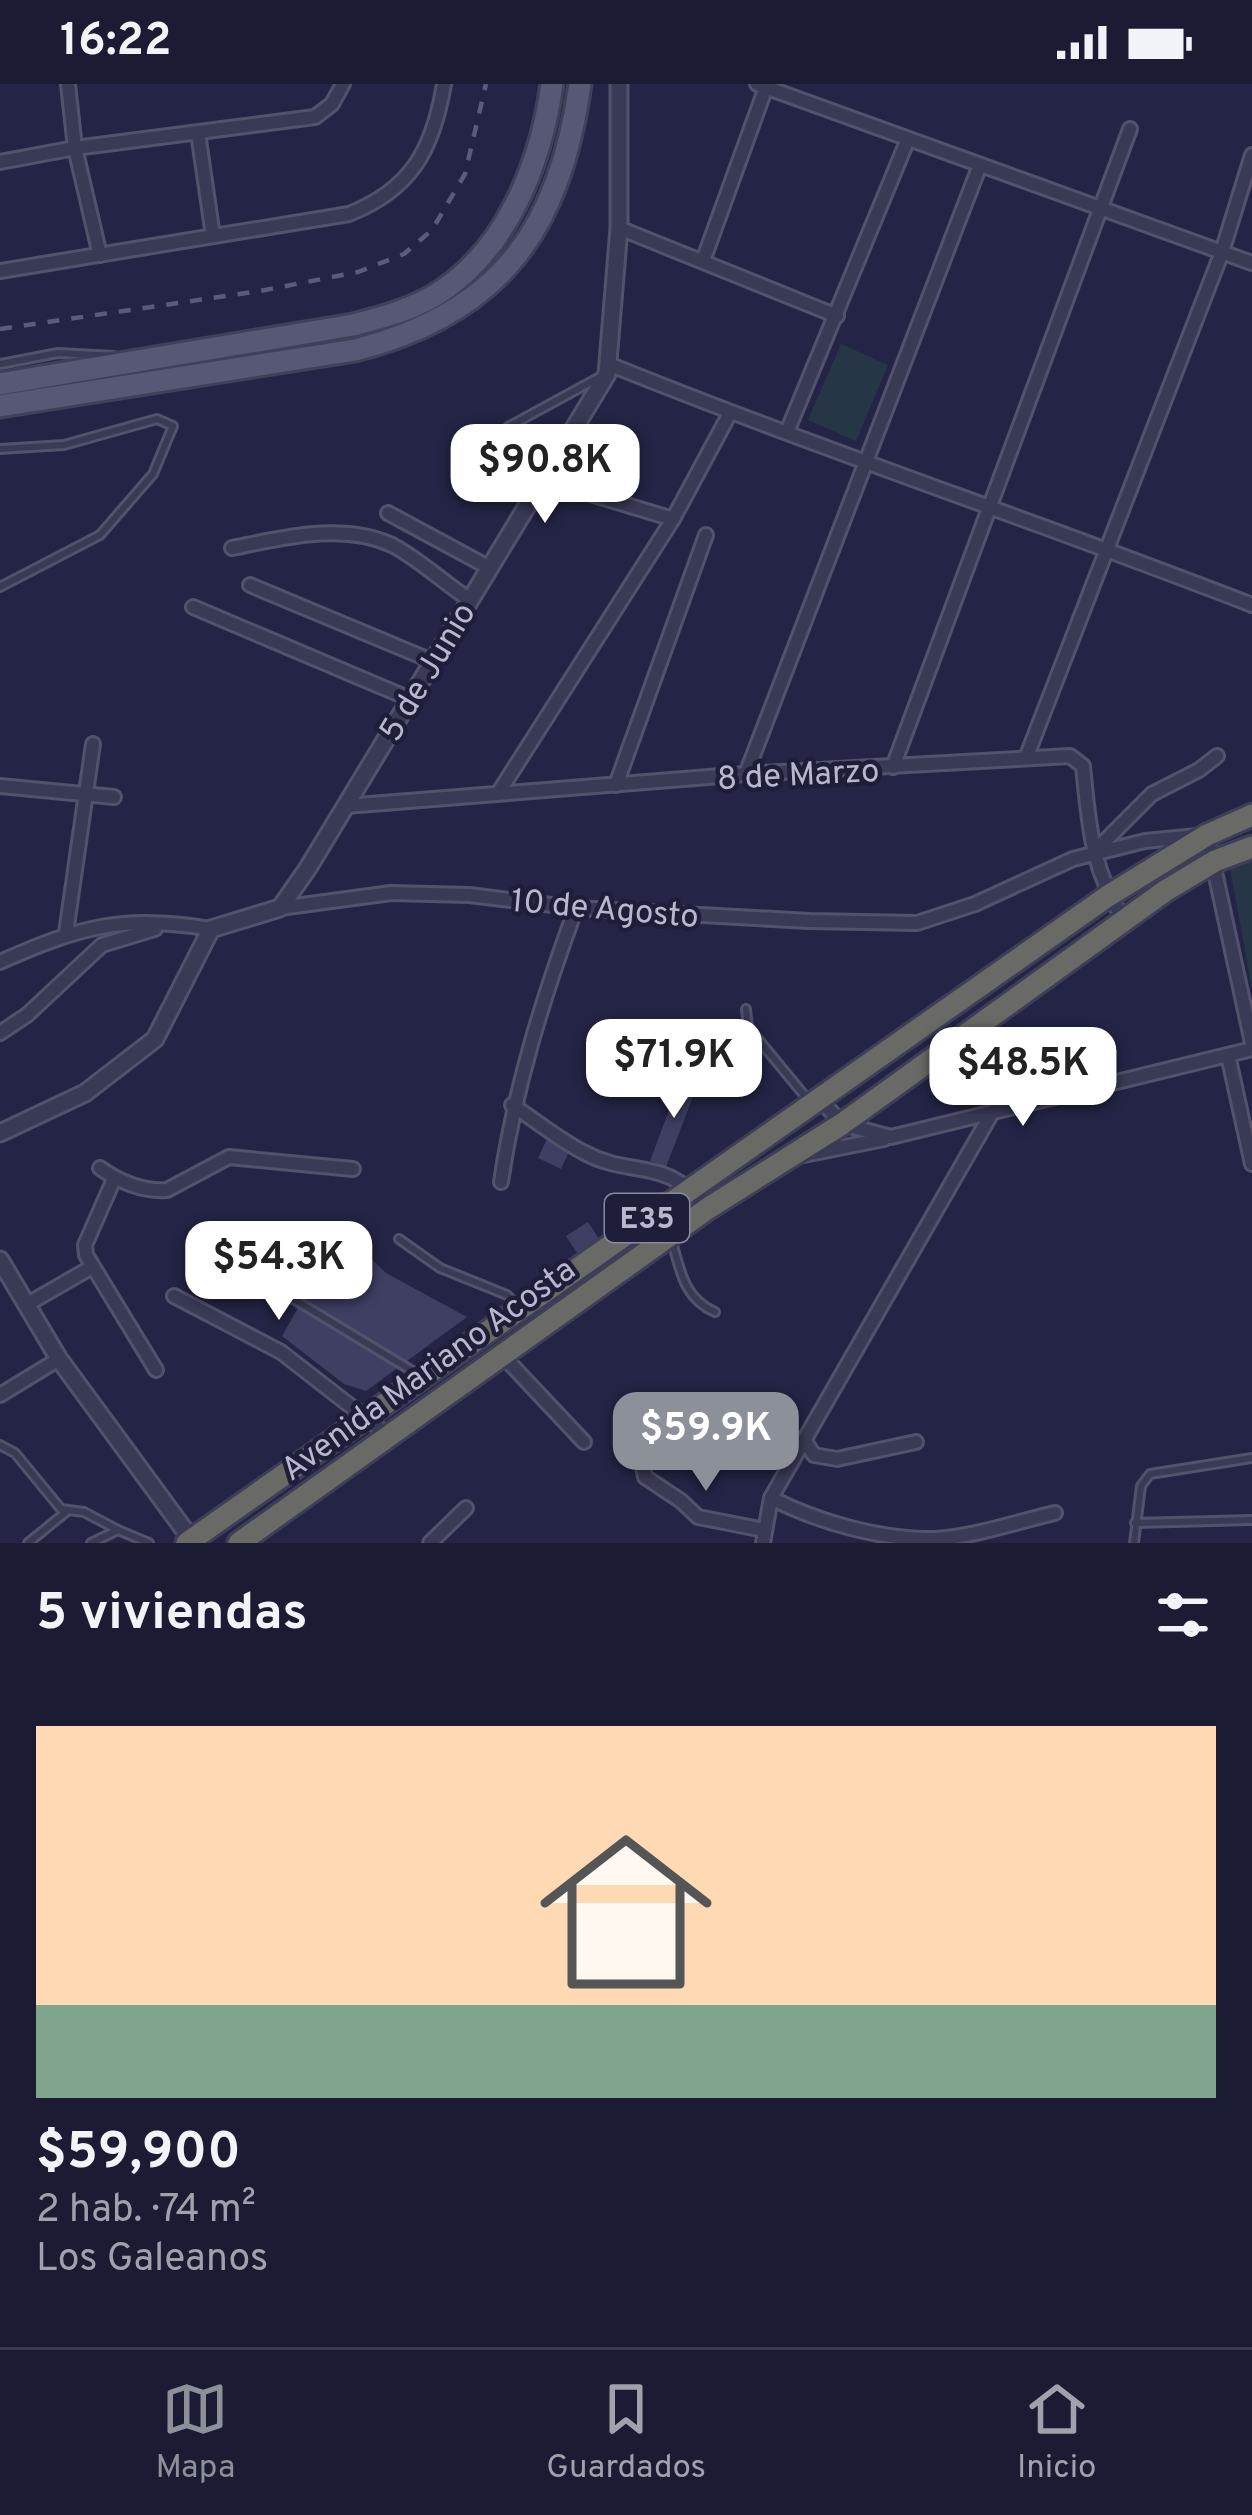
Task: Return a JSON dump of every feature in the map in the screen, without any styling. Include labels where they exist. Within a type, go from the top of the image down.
[{"type":"highway","name":"Avenida Mariano Acosta","points":[[191,1542],[1108,896],[1207,835],[1252,815]]},
{"type":"highway","name":"Avenida Mariano Acosta","points":[[239,1543],[707,1208],[842,1124],[1215,861],[1252,847]]},
{"type":"main road","points":[[0,384],[353,325],[403,312],[436,295],[479,257],[513,214],[533,164],[552,84]]},
{"type":"main road","points":[[0,406],[355,350],[398,339],[444,316],[485,287],[520,251],[543,217],[572,140],[580,84]]},
{"type":"street","points":[[68,84],[75,148],[100,255]]},
{"type":"street","points":[[0,162],[315,117],[332,104],[343,84]]},
{"type":"street","points":[[0,272],[349,214],[382,201],[403,183],[427,147],[444,84]]},
{"type":"street","name":"5 de Junio","points":[[280,908],[609,370],[619,228],[620,84]]},
{"type":"street","points":[[703,261],[761,86],[1252,262]]},
{"type":"street","points":[[893,767],[1130,129]]},
{"type":"street","points":[[198,133],[212,236]]},
{"type":"street","points":[[787,432],[908,139]]},
{"type":"street","points":[[1026,758],[1222,252],[1252,155]]},
{"type":"street","points":[[746,775],[980,165]]},
{"type":"street","points":[[619,228],[837,316]]},
{"type":"street","points":[[609,370],[865,459],[1252,605]]},
{"type":"street","points":[[499,792],[673,519],[730,413]]},
{"type":"street","points":[[544,480],[673,519]]},
{"type":"street","points":[[388,512],[488,567]]},
{"type":"street","points":[[232,548],[337,533],[368,538],[391,545],[470,600]]},
{"type":"street","points":[[616,785],[706,535]]},
{"type":"street","points":[[250,585],[432,662]]},
{"type":"street","points":[[193,608],[410,698]]},
{"type":"street","points":[[66,933],[93,744]]},
{"type":"street","name":"8 de Marzo","points":[[346,806],[1070,756],[1083,766],[1092,854],[1108,896],[1125,921]]},
{"type":"street","points":[[1092,854],[1152,794],[1217,756]]},
{"type":"street","points":[[0,786],[114,797]]},
{"type":"street","points":[[792,1158],[1252,1046],[1207,835]]},
{"type":"street","name":"10 de Agosto","points":[[0,962],[66,933],[114,923],[211,929],[280,908],[391,893],[469,895],[576,908],[917,923],[1092,854],[1145,841],[1207,835]]},
{"type":"street","points":[[501,1182],[512,1105],[576,908]]},
{"type":"street","points":[[0,1034],[101,945],[171,924]]},
{"type":"street","points":[[0,1133],[85,1093],[155,1039],[211,929]]},
{"type":"street","points":[[1228,1055],[1252,1163]]},
{"type":"street","points":[[815,1101],[842,1124],[891,1137]]},
{"type":"street","points":[[512,1105],[585,1154],[621,1166],[655,1169],[691,1187],[707,1208]]},
{"type":"street","points":[[640,1452],[645,1477],[698,1517],[763,1536],[771,1498],[993,1111]]},
{"type":"street","points":[[100,1168],[114,1179],[156,1191],[167,1190],[229,1157],[353,1169]]},
{"type":"street","points":[[114,1179],[86,1245],[92,1267],[156,1370]]},
{"type":"street","points":[[0,1260],[59,1359],[191,1542]]},
{"type":"street","points":[[26,1305],[92,1267]]},
{"type":"street","points":[[174,1296],[281,1352],[389,1436]]},
{"type":"street","points":[[502,1355],[584,1442]]},
{"type":"street","points":[[0,1395],[59,1359]]},
{"type":"street","points":[[804,1441],[814,1455],[837,1460],[916,1442]]},
{"type":"street","points":[[771,1498],[880,1533],[936,1539],[1054,1514]]},
{"type":"street","points":[[430,1543],[466,1508]]},
{"type":"lane","points":[[0,364],[58,353],[153,358]]},
{"type":"lane","points":[[508,427],[609,370]]},
{"type":"lane","points":[[0,449],[64,445],[157,419],[173,426],[153,474],[100,535],[0,586]]},
{"type":"lane","points":[[746,1009],[748,1027],[815,1101]]},
{"type":"lane","points":[[670,1235],[688,1293],[698,1305],[715,1312]]},
{"type":"lane","points":[[399,1239],[460,1279],[507,1295],[519,1308]]},
{"type":"lane","points":[[296,1300],[422,1377]]},
{"type":"lane","points":[[0,1445],[15,1453],[66,1512]]},
{"type":"lane","points":[[1134,1543],[1141,1486],[1150,1474],[1252,1458]]},
{"type":"lane","points":[[28,1543],[66,1512],[84,1512],[149,1543]]},
{"type":"lane","points":[[1135,1522],[1252,1520]]},
{"type":"lane","points":[[91,1543],[118,1530]]},
{"type":"shaded area","points":[[841,344],[888,365],[856,441],[808,420]]},
{"type":"shaded area","points":[[1252,855],[1252,988],[1229,863]]},
{"type":"building","points":[[682,1075],[699,1081],[666,1167],[650,1161]]},
{"type":"building","points":[[548,1137],[571,1148],[561,1169],[538,1158]]},
{"type":"building","points":[[211,1221],[353,1241],[386,1273],[467,1317],[366,1391],[344,1384],[282,1336],[298,1308],[258,1284],[229,1278],[192,1237]]},
{"type":"building","points":[[588,1222],[599,1239],[577,1253],[566,1236]]},
{"type":"railway","points":[[0,329],[260,291],[358,272],[404,254],[432,230],[465,174],[486,84]]}]
